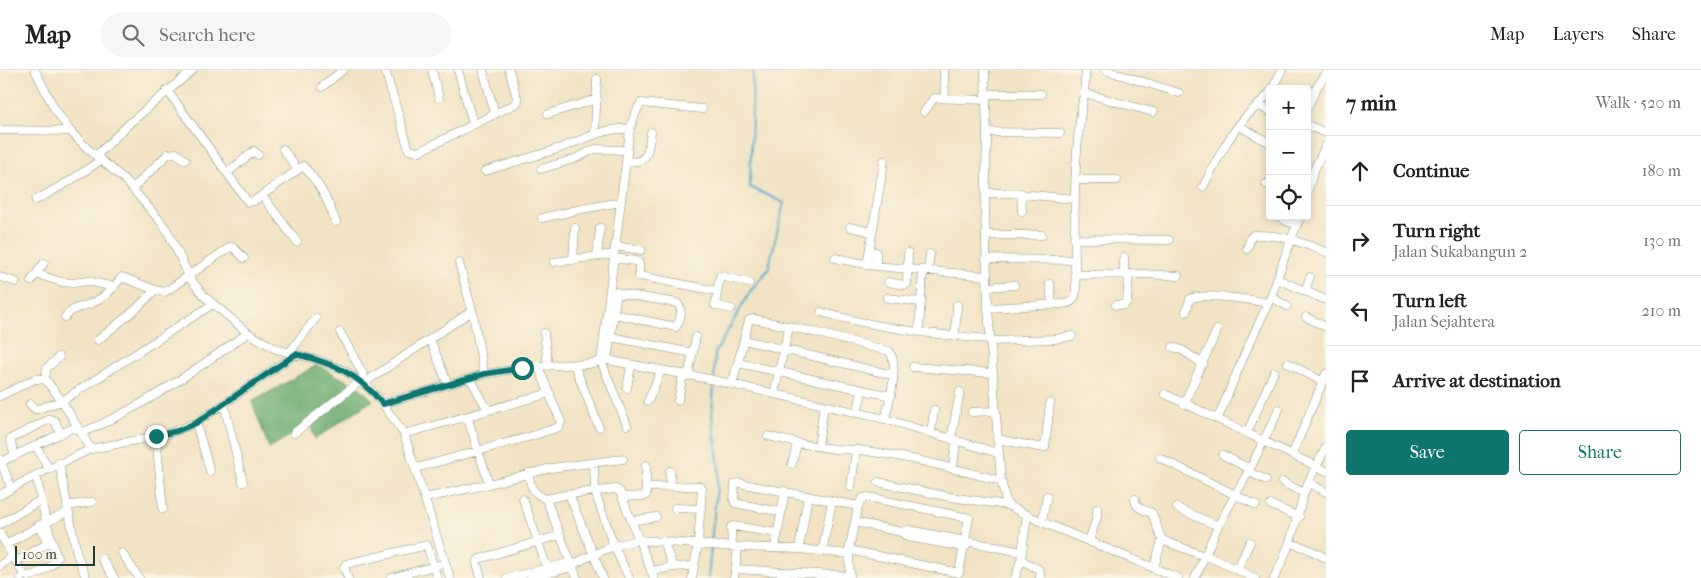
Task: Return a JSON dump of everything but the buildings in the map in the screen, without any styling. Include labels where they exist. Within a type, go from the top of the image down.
[{"type":"street","points":[[36,200],[70,181],[99,158],[131,122],[193,70]]},
{"type":"street","points":[[322,87],[343,70]]},
{"type":"street","points":[[385,70],[409,150],[418,152],[518,101],[509,70]]},
{"type":"street","points":[[432,70],[440,98]]},
{"type":"street","points":[[458,70],[473,124]]},
{"type":"street","points":[[483,70],[495,114]]},
{"type":"street","points":[[944,70],[945,98]]},
{"type":"street","points":[[985,70],[988,308],[1000,481],[1007,505]]},
{"type":"street","points":[[988,308],[1052,305],[1069,303],[1074,300],[1076,292],[1075,199],[1079,125],[1086,70]]},
{"type":"street","points":[[1274,85],[1282,70]]},
{"type":"street","points":[[36,71],[54,108],[70,131],[133,188],[164,227],[188,276],[197,289],[248,333],[269,346],[335,366],[355,376],[383,404],[404,434],[450,578]]},
{"type":"street","points":[[1110,71],[1179,93]]},
{"type":"street","points":[[1311,100],[1326,74]]},
{"type":"street","points":[[595,134],[597,79]]},
{"type":"street","points":[[167,90],[248,202],[254,201],[303,166],[315,180],[326,198],[336,222]]},
{"type":"street","points":[[1084,93],[1154,112]]},
{"type":"street","points":[[924,112],[934,98],[1041,94]]},
{"type":"street","points":[[1203,187],[1222,151],[1239,126],[1266,96]]},
{"type":"street","points":[[548,114],[597,99]]},
{"type":"street","points":[[604,361],[611,337],[614,314],[614,253],[626,150],[635,114],[641,103],[702,109]]},
{"type":"street","points":[[1258,104],[1266,109]]},
{"type":"street","points":[[1239,126],[1266,140]]},
{"type":"street","points":[[1311,127],[1326,133]]},
{"type":"street","points":[[485,171],[563,147],[595,134],[619,129],[630,129]]},
{"type":"street","points":[[0,130],[70,131]]},
{"type":"street","points":[[626,161],[637,162],[643,159],[647,153],[651,132]]},
{"type":"street","points":[[987,132],[1060,134]]},
{"type":"street","points":[[1311,168],[1324,157],[1326,145]]},
{"type":"street","points":[[283,149],[297,169]]},
{"type":"street","points":[[541,169],[574,159],[595,149],[626,150]]},
{"type":"street","points":[[227,173],[254,151],[258,155]]},
{"type":"street","points":[[133,188],[168,154],[176,153],[185,160]]},
{"type":"street","points":[[867,265],[884,161]]},
{"type":"street","points":[[1076,180],[1117,180]]},
{"type":"street","points":[[986,193],[1021,193],[1075,199]]},
{"type":"street","points":[[1021,193],[1022,211]]},
{"type":"street","points":[[262,195],[298,242]]},
{"type":"street","points":[[542,218],[582,208],[621,202]]},
{"type":"street","points":[[1285,220],[1297,225]]},
{"type":"street","points":[[1218,418],[1270,300],[1299,220]]},
{"type":"street","points":[[850,227],[872,232]]},
{"type":"street","points":[[573,260],[575,228]]},
{"type":"street","points":[[597,256],[600,228]]},
{"type":"street","points":[[986,235],[1042,235]]},
{"type":"street","points":[[1247,248],[1253,235],[1272,235],[1293,239],[1326,252]]},
{"type":"street","points":[[1074,239],[1169,240]]},
{"type":"street","points":[[65,317],[76,307],[98,300],[122,277],[164,292],[230,247],[234,248],[244,258]]},
{"type":"street","points":[[554,262],[641,250]]},
{"type":"street","points":[[876,252],[876,266]]},
{"type":"street","points":[[614,253],[639,263],[639,276],[717,290]]},
{"type":"street","points":[[888,282],[906,284],[908,282],[908,253]]},
{"type":"street","points":[[919,331],[925,270],[930,254]]},
{"type":"street","points":[[1116,305],[1124,305],[1127,301],[1124,257]]},
{"type":"street","points":[[835,258],[867,265],[908,270],[987,276]]},
{"type":"street","points":[[986,259],[1075,260]]},
{"type":"street","points":[[44,263],[34,277],[72,283],[88,281],[114,286]]},
{"type":"street","points":[[460,263],[472,311],[484,374]]},
{"type":"street","points":[[1075,275],[1178,276]]},
{"type":"street","points":[[732,309],[715,305],[720,276],[749,283]]},
{"type":"street","points":[[0,277],[16,282]]},
{"type":"street","points":[[1305,291],[1310,277]]},
{"type":"street","points":[[1277,279],[1326,300]]},
{"type":"street","points":[[1050,284],[1052,305]]},
{"type":"street","points":[[987,288],[1014,285]]},
{"type":"street","points":[[98,340],[136,309],[155,290]]},
{"type":"street","points":[[614,292],[677,303],[681,307],[676,327],[614,314]]},
{"type":"street","points":[[614,292],[604,361],[627,425]]},
{"type":"street","points":[[1186,312],[1190,299],[1196,297],[1270,300],[1287,306]]},
{"type":"street","points":[[886,298],[921,302]]},
{"type":"street","points":[[30,404],[37,409],[62,401],[213,304]]},
{"type":"street","points":[[955,337],[957,305]]},
{"type":"street","points":[[294,433],[363,383],[472,311]]},
{"type":"street","points":[[821,312],[888,328],[955,337],[990,340],[1055,339],[1072,336]]},
{"type":"street","points":[[1306,317],[1326,327]]},
{"type":"street","points":[[0,495],[49,468],[91,449],[177,431],[196,423],[292,353],[316,318]]},
{"type":"street","points":[[732,385],[748,322],[751,319],[814,332],[889,352],[893,358],[893,375],[891,396],[885,419]]},
{"type":"street","points":[[774,394],[789,327]]},
{"type":"street","points":[[1184,404],[1217,330]]},
{"type":"street","points":[[340,332],[363,376],[363,383]]},
{"type":"street","points":[[12,488],[0,460],[15,456],[61,434],[79,430],[128,411],[164,390],[248,333]]},
{"type":"street","points":[[544,333],[548,366]]},
{"type":"street","points":[[611,337],[693,353]]},
{"type":"street","points":[[678,400],[693,353],[696,337]]},
{"type":"street","points":[[430,339],[448,385]]},
{"type":"street","points":[[744,340],[893,375]]},
{"type":"street","points":[[1173,347],[1182,350],[1202,364]]},
{"type":"street","points":[[59,357],[47,368],[45,379],[62,401],[91,449]]},
{"type":"street","points":[[383,404],[484,374],[538,366],[588,364],[604,361],[709,379],[885,419],[998,453]]},
{"type":"street","points":[[738,362],[891,396]]},
{"type":"street","points":[[1288,363],[1325,378],[1292,455]]},
{"type":"street","points":[[574,364],[599,427]]},
{"type":"street","points":[[627,388],[631,365]]},
{"type":"street","points":[[416,468],[559,427],[561,422],[538,366]]},
{"type":"street","points":[[913,367],[992,373]]},
{"type":"street","points":[[648,401],[661,371]]},
{"type":"street","points":[[1247,433],[1274,372]]},
{"type":"street","points":[[470,378],[488,410]]},
{"type":"street","points":[[0,396],[35,379],[45,379]]},
{"type":"street","points":[[857,413],[862,391]]},
{"type":"street","points":[[953,468],[954,440],[960,392]]},
{"type":"street","points":[[404,434],[550,393]]},
{"type":"street","points":[[1165,394],[1326,470]]},
{"type":"street","points":[[997,439],[1045,447],[1050,403]]},
{"type":"street","points":[[224,404],[243,482]]},
{"type":"street","points":[[818,446],[824,406]]},
{"type":"street","points":[[1195,578],[1218,526],[1249,470],[1279,409]]},
{"type":"street","points":[[931,433],[934,410]]},
{"type":"street","points":[[972,412],[995,411]]},
{"type":"street","points":[[467,416],[489,484]]},
{"type":"street","points":[[15,456],[10,439],[33,428],[52,419],[55,421],[61,434]]},
{"type":"street","points":[[196,423],[210,471]]},
{"type":"street","points":[[33,428],[38,445],[49,468]]},
{"type":"street","points":[[156,436],[163,509]]},
{"type":"street","points":[[768,436],[797,444],[856,450],[905,458],[953,468],[1000,481]]},
{"type":"street","points":[[792,464],[797,444]]},
{"type":"street","points":[[1274,578],[1290,543],[1299,517],[1304,494],[1326,447]]},
{"type":"street","points":[[851,487],[856,450]]},
{"type":"street","points":[[1223,455],[1266,480]]},
{"type":"street","points":[[1160,458],[1256,505]]},
{"type":"street","points":[[425,498],[552,468],[623,460]]},
{"type":"street","points":[[594,463],[595,492],[614,546],[628,578]]},
{"type":"street","points":[[59,464],[76,554],[86,578]]},
{"type":"street","points":[[622,497],[644,496],[647,493],[646,465]]},
{"type":"street","points":[[670,470],[670,486]]},
{"type":"street","points":[[529,473],[532,488],[539,496],[546,498],[616,489],[622,497],[652,574],[672,567],[694,566]]},
{"type":"street","points":[[0,534],[15,558],[22,577],[29,577],[55,561],[56,557],[43,523],[36,475]]},
{"type":"street","points":[[878,482],[950,497],[1007,505],[1042,522],[1178,578]]},
{"type":"street","points":[[1282,482],[1304,494]]},
{"type":"street","points":[[1309,483],[1326,492]]},
{"type":"street","points":[[781,512],[735,503],[736,484],[784,491],[858,506]]},
{"type":"street","points":[[647,486],[701,486],[703,489],[700,544],[692,578]]},
{"type":"street","points":[[775,548],[784,491]]},
{"type":"street","points":[[569,494],[592,555],[603,578]]},
{"type":"street","points":[[799,549],[808,496]]},
{"type":"street","points":[[1042,522],[1047,496]]},
{"type":"street","points":[[508,578],[573,564],[614,546],[638,540],[822,552],[850,552],[959,575],[967,544],[969,518],[868,497],[863,498],[858,506],[850,552],[850,577],[736,569]]},
{"type":"street","points":[[546,498],[577,578]]},
{"type":"street","points":[[523,499],[548,570]]},
{"type":"street","points":[[1135,499],[1137,507],[1152,513],[1162,540],[1156,568],[1158,578]]},
{"type":"street","points":[[0,524],[41,500]]},
{"type":"street","points":[[822,552],[832,501]]},
{"type":"street","points":[[6,544],[67,509],[92,502]]},
{"type":"street","points":[[1271,505],[1299,517]]},
{"type":"street","points":[[675,508],[701,509]]},
{"type":"street","points":[[1177,508],[1218,526]]},
{"type":"street","points":[[1089,541],[1097,518],[1097,509]]},
{"type":"street","points":[[1015,578],[1021,556],[1027,515]]},
{"type":"street","points":[[632,521],[656,517]]},
{"type":"street","points":[[855,522],[901,532],[909,530],[932,539],[967,544],[1021,556],[1040,572],[1040,578]]},
{"type":"street","points":[[734,578],[736,569],[731,528],[733,526],[777,533]]},
{"type":"street","points":[[481,578],[478,560],[560,535]]},
{"type":"street","points":[[1162,540],[1255,578]]},
{"type":"street","points":[[663,541],[672,567]]},
{"type":"street","points":[[0,566],[50,542]]},
{"type":"street","points":[[348,578],[344,566],[346,564],[438,542]]},
{"type":"street","points":[[1239,573],[1250,542]]},
{"type":"street","points":[[1290,543],[1326,558]]},
{"type":"street","points":[[427,545],[437,578]]},
{"type":"street","points":[[122,553],[139,578]]},
{"type":"street","points":[[102,559],[114,578]]},
{"type":"street","points":[[391,578],[445,564]]},
{"type":"street","points":[[532,578],[548,570]]},
{"type":"green space","points":[[317,365],[360,388],[373,400],[315,439],[310,424],[269,448],[252,402]]},
{"type":"waterway","points":[[714,378],[715,353],[751,290],[768,270],[784,203],[750,187],[753,70]]},
{"type":"waterway","points":[[711,542],[719,468],[712,413],[714,383]]},
{"type":"waterway","points":[[708,578],[711,547]]},
{"type":"route","points":[[156,436],[177,431],[196,423],[296,354],[345,370],[368,387],[383,404],[484,374],[522,368]]}]
